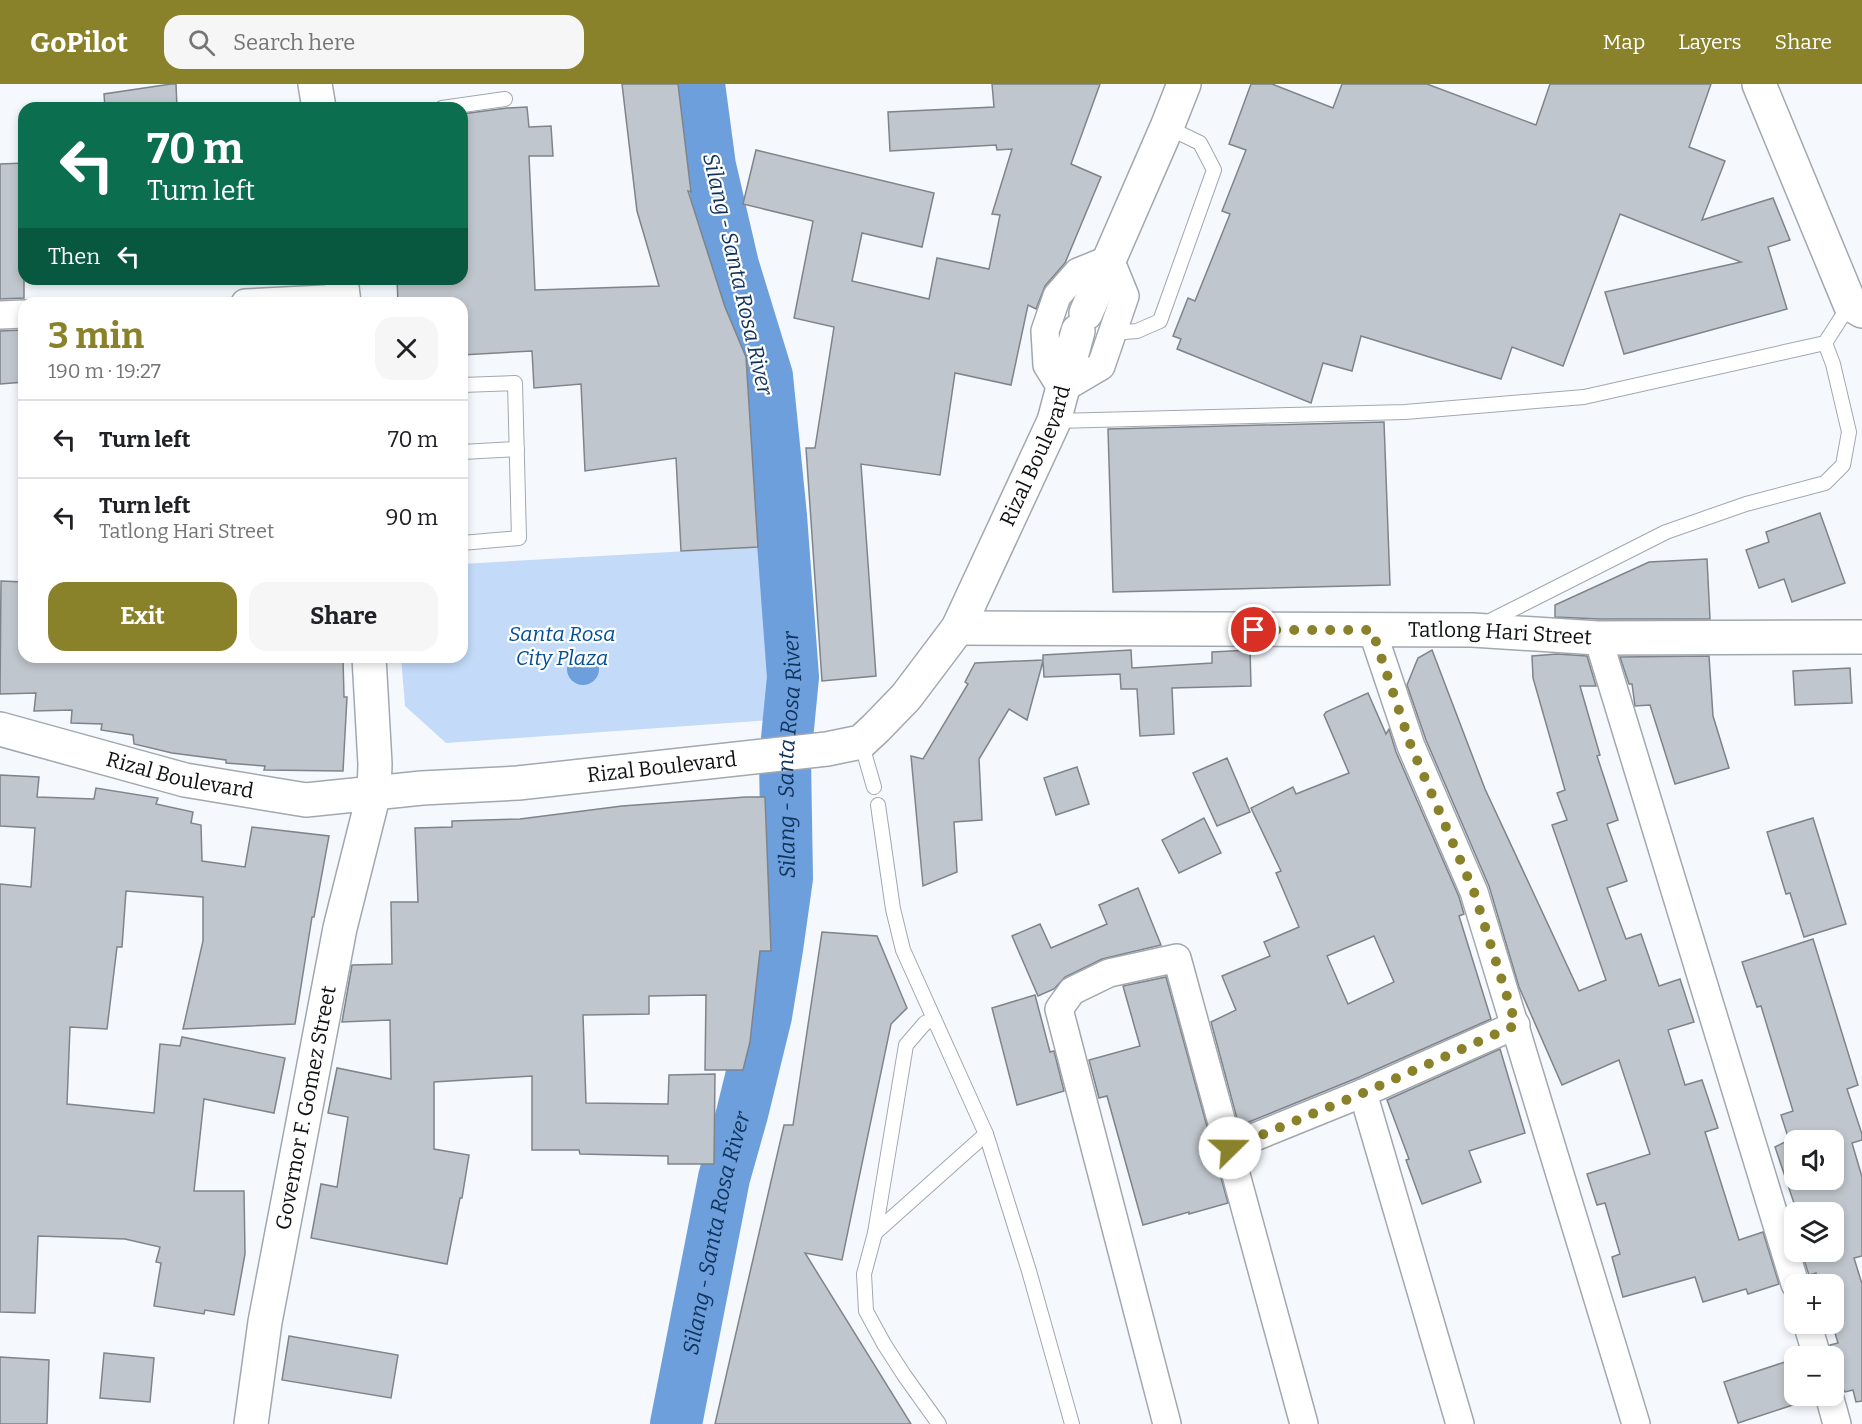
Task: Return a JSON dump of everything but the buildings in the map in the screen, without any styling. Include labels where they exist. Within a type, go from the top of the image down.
[{"type":"main road","points":[[315,84],[318,102]]},
{"type":"main road","name":"Rizal Boulevard","points":[[0,729],[184,780],[306,800],[518,783],[757,758],[861,742],[906,697],[958,628],[1054,421],[1082,322],[1184,84]]},
{"type":"main road","points":[[1765,86],[1856,308]]},
{"type":"main road","name":"Tatlong Hari Street","points":[[958,628],[1472,630],[1598,638],[1862,637]]},
{"type":"main road","name":"Governor F. Gomez Street","points":[[252,1424],[265,1322],[340,928],[374,793],[375,764],[369,663]]},
{"type":"street","points":[[1110,259],[1125,296],[1112,333],[1101,366],[1062,389],[1047,365],[1045,331],[1057,296],[1078,272],[1110,259]]},
{"type":"street","points":[[304,297],[343,293]]},
{"type":"street","points":[[0,315],[18,314]]},
{"type":"street","points":[[1372,630],[1411,746],[1474,892],[1636,1424]]},
{"type":"street","points":[[1598,638],[1792,1274]]},
{"type":"street","points":[[1167,1424],[1059,1009],[1072,991],[1109,973],[1177,958],[1304,1424]]},
{"type":"street","points":[[1230,1148],[1363,1093],[1516,1025]]},
{"type":"street","points":[[1363,1093],[1460,1424]]},
{"type":"street","points":[[1832,1406],[1837,1424]]},
{"type":"lane","points":[[468,104],[505,99]]},
{"type":"lane","points":[[1112,333],[1137,331],[1160,321],[1214,170],[1200,143],[1167,127]]},
{"type":"lane","points":[[1054,421],[1405,412],[1584,397],[1825,344],[1856,308]]},
{"type":"lane","points":[[1472,630],[1666,532],[1746,504],[1825,483],[1843,465],[1849,432],[1833,364],[1825,344]]},
{"type":"lane","points":[[468,385],[515,383],[519,538],[468,542]]},
{"type":"lane","points":[[468,453],[517,449]]},
{"type":"lane","points":[[861,742],[874,787]]},
{"type":"lane","points":[[878,804],[893,909],[903,950],[986,1134],[1029,1271],[1072,1424]]},
{"type":"lane","points":[[934,1019],[925,1023],[906,1045],[875,1233],[864,1274],[866,1311],[904,1375],[939,1424]]},
{"type":"lane","points":[[875,1233],[986,1134]]},
{"type":"green space","name":"Santa Rosa City Plaza","points":[[758,547],[772,720],[446,743],[405,706],[401,663],[468,663],[468,564]]},
{"type":"water","points":[[583,653],[594,658],[599,669],[594,680],[583,685],[572,680],[567,669],[572,658]]},
{"type":"waterway","name":"Silang - Santa Rosa River","points":[[676,1424],[724,1178],[766,1016],[777,949],[787,878],[785,759],[793,677],[781,516],[767,376],[733,265],[710,166],[699,84]]},
{"type":"route","points":[[1230,1148],[1363,1093],[1516,1025],[1474,892],[1411,746],[1372,630],[1254,630]]}]
